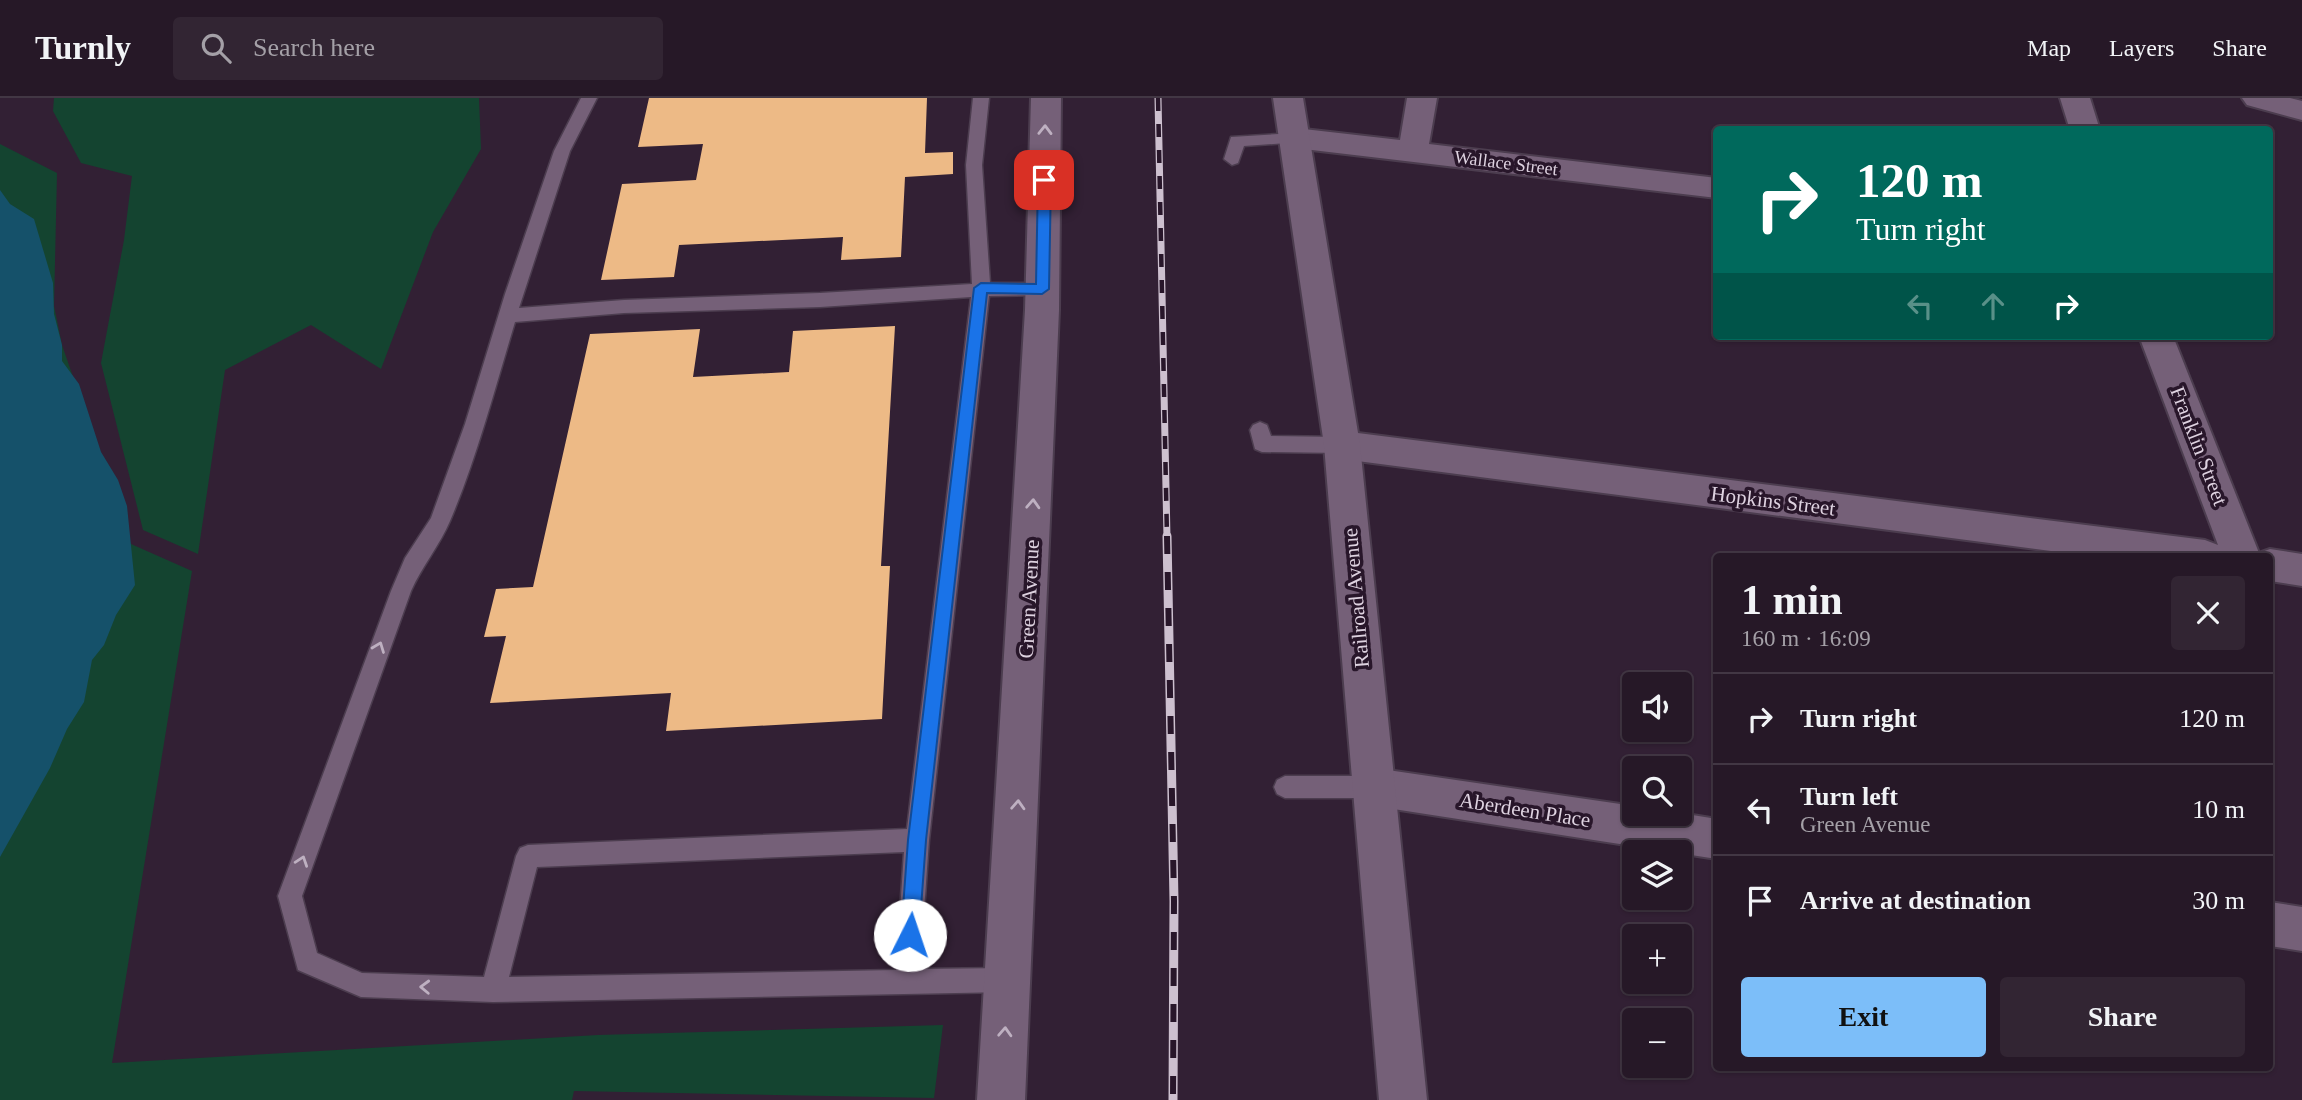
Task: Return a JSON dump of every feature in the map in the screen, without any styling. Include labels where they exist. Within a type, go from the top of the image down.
[{"type":"street","name":"Green Avenue","points":[[1001,1100],[1042,289],[1046,98]]},
{"type":"street","name":"Railroad Avenue","points":[[1288,98],[1342,445],[1403,1100]]},
{"type":"street","points":[[1413,152],[1422,98]]},
{"type":"street","points":[[2075,98],[2084,126]]},
{"type":"street","points":[[2257,98],[2302,111]]},
{"type":"street","points":[[2297,98],[2302,101]]},
{"type":"street","name":"Wallace Street","points":[[1295,138],[1713,188]]},
{"type":"street","name":"Franklin Street","points":[[2158,340],[2240,553]]},
{"type":"street","name":"Hopkins Street","points":[[1342,445],[2182,553]]},
{"type":"street","points":[[2273,565],[2302,570]]},
{"type":"street","name":"Aberdeen Place","points":[[1374,787],[1713,838]]},
{"type":"street","points":[[2273,924],[2302,929]]},
{"type":"lane","points":[[589,98],[562,151],[507,316],[475,424],[440,520],[417,556],[376,656],[290,895],[307,961],[361,985],[493,990],[1008,980]]},
{"type":"lane","points":[[907,983],[917,840],[981,288],[974,165],[981,98]]},
{"type":"lane","points":[[1232,159],[1237,141],[1295,138]]},
{"type":"lane","points":[[507,316],[573,308],[820,300],[981,288],[1042,289]]},
{"type":"lane","points":[[1260,430],[1262,444],[1342,445]]},
{"type":"lane","points":[[1286,787],[1374,787]]},
{"type":"lane","points":[[493,990],[528,856],[917,840]]},
{"type":"green space","points":[[54,98],[479,98],[481,149],[433,232],[381,369],[311,325],[225,370],[198,554],[143,530],[101,363],[124,240],[132,176],[81,163],[53,111]]},
{"type":"green space","points":[[0,144],[57,173],[54,306],[62,345],[131,544],[192,571],[112,1063],[598,1035],[943,1025],[934,1098],[574,1091],[572,1100],[0,1100]]},
{"type":"water","points":[[0,190],[10,204],[34,219],[53,283],[54,314],[62,345],[62,361],[79,384],[101,452],[118,480],[127,506],[135,585],[116,615],[104,645],[92,660],[84,702],[0,857]]},
{"type":"building","points":[[649,98],[927,98],[925,153],[953,152],[953,174],[905,177],[901,257],[841,260],[843,237],[679,245],[674,277],[601,280],[622,184],[696,180],[703,144],[638,147]]},
{"type":"building","points":[[895,326],[881,566],[890,566],[882,719],[666,731],[671,693],[490,703],[506,636],[484,637],[496,589],[533,587],[590,334],[700,329],[693,377],[789,372],[793,331]]},
{"type":"railway","points":[[1158,98],[1167,538]]},
{"type":"railway","points":[[1167,536],[1174,901],[1173,1100]]},
{"type":"route","points":[[910,935],[917,840],[981,288],[1042,289],[1044,180]]}]
